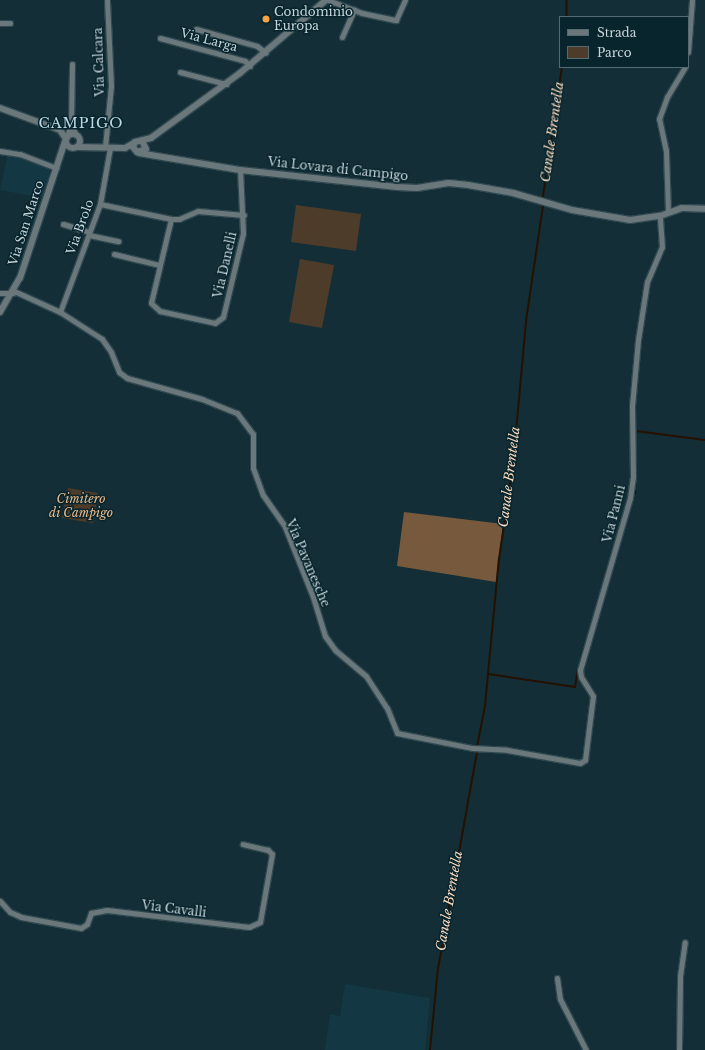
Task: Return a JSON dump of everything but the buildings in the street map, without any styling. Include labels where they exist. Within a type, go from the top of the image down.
[{"type":"street","name":"Via Calcara","points":[[107,0],[111,86],[110,148]]},
{"type":"street","points":[[134,143],[133,147],[138,153],[153,136],[250,66],[327,0],[354,10],[396,20],[405,0]]},
{"type":"street","points":[[689,39],[692,0]]},
{"type":"street","points":[[342,37],[354,10]]},
{"type":"street","points":[[0,23],[10,23]]},
{"type":"street","points":[[196,29],[257,46],[266,53]]},
{"type":"street","name":"Via Larga","points":[[160,38],[243,60],[250,66]]},
{"type":"street","points":[[72,64],[71,137],[75,148]]},
{"type":"street","points":[[668,212],[666,151],[659,119],[667,97],[684,68]]},
{"type":"street","points":[[180,72],[226,84]]},
{"type":"street","points":[[0,108],[60,130],[71,137]]},
{"type":"street","name":"Via Lovara di Campigo","points":[[71,137],[94,146]]},
{"type":"street","points":[[71,137],[67,146],[75,148]]},
{"type":"street","name":"Via San Marco","points":[[0,312],[13,292],[56,168],[71,137]]},
{"type":"street","name":"Via Lovara di Campigo","points":[[110,148],[128,147],[134,143],[145,145],[148,153],[156,156]]},
{"type":"street","name":"Via Lovara di Campigo","points":[[75,148],[94,146],[240,170],[401,187],[459,184],[513,193],[572,210],[630,220],[660,216],[682,208],[705,209]]},
{"type":"street","name":"Via San Marco","points":[[60,159],[75,148]]},
{"type":"street","name":"Via Brolo","points":[[60,312],[100,204],[110,148]]},
{"type":"street","points":[[0,151],[20,154],[56,168]]},
{"type":"street","name":"Via Danelli","points":[[159,265],[150,298],[155,309],[210,323],[218,322],[223,317],[241,241],[244,215],[240,170]]},
{"type":"street","points":[[100,204],[171,219],[179,219],[198,211],[244,215]]},
{"type":"street","name":"Via Panni","points":[[583,762],[593,696],[581,677],[580,670],[630,498],[633,477],[632,406],[634,377],[647,282],[662,247],[660,216]]},
{"type":"street","points":[[114,254],[159,265],[171,219]]},
{"type":"street","points":[[63,224],[89,234],[118,241]]},
{"type":"street","points":[[0,293],[13,292]]},
{"type":"street","name":"Via Pavanesche","points":[[13,292],[60,312],[102,339],[111,352],[119,372],[127,378],[202,399],[237,413],[253,434],[253,468],[263,495],[284,527],[313,597],[325,636],[335,650],[366,676],[387,708],[397,733],[472,748],[507,750],[583,762]]},
{"type":"street","name":"Via Cavalli","points":[[0,901],[10,912],[21,917],[81,928],[87,924],[91,913],[107,910],[249,927],[260,922],[272,854],[268,850],[243,844]]},
{"type":"street","points":[[679,1050],[680,976],[685,942]]},
{"type":"street","points":[[557,978],[560,999],[586,1050]]},
{"type":"shaded area","points":[[8,153],[49,168],[50,175],[42,198],[0,190]]},
{"type":"shaded area","points":[[404,512],[503,524],[496,582],[397,566]]},
{"type":"shaded area","points":[[345,984],[430,998],[425,1050],[325,1050],[330,1014],[340,1016]]},
{"type":"green space","points":[[296,205],[361,214],[356,251],[291,242]]},
{"type":"green space","points":[[300,259],[334,265],[322,328],[289,322]]},
{"type":"green space","name":"Cimitero di Campigo","points":[[68,488],[98,493],[93,523],[62,518]]},
{"type":"waterway","name":"Canale Brentella","points":[[567,0],[567,16]]},
{"type":"waterway","name":"Canale Brentella","points":[[543,197],[562,68]]},
{"type":"waterway","name":"Canale Brentella","points":[[477,747],[485,706],[499,559],[513,465],[526,321],[543,206]]},
{"type":"waterway","points":[[635,489],[636,431],[705,440]]},
{"type":"waterway","points":[[610,577],[635,492]]},
{"type":"waterway","points":[[581,658],[585,645]]},
{"type":"waterway","points":[[489,674],[575,687],[578,670]]},
{"type":"waterway","name":"Canale Brentella","points":[[430,1050],[438,969],[477,752]]},
{"type":"place","name":"Condominio Europa","points":[[266,19]]},
{"type":"district","name":"CAMPIGO","points":[[81,123]]}]
